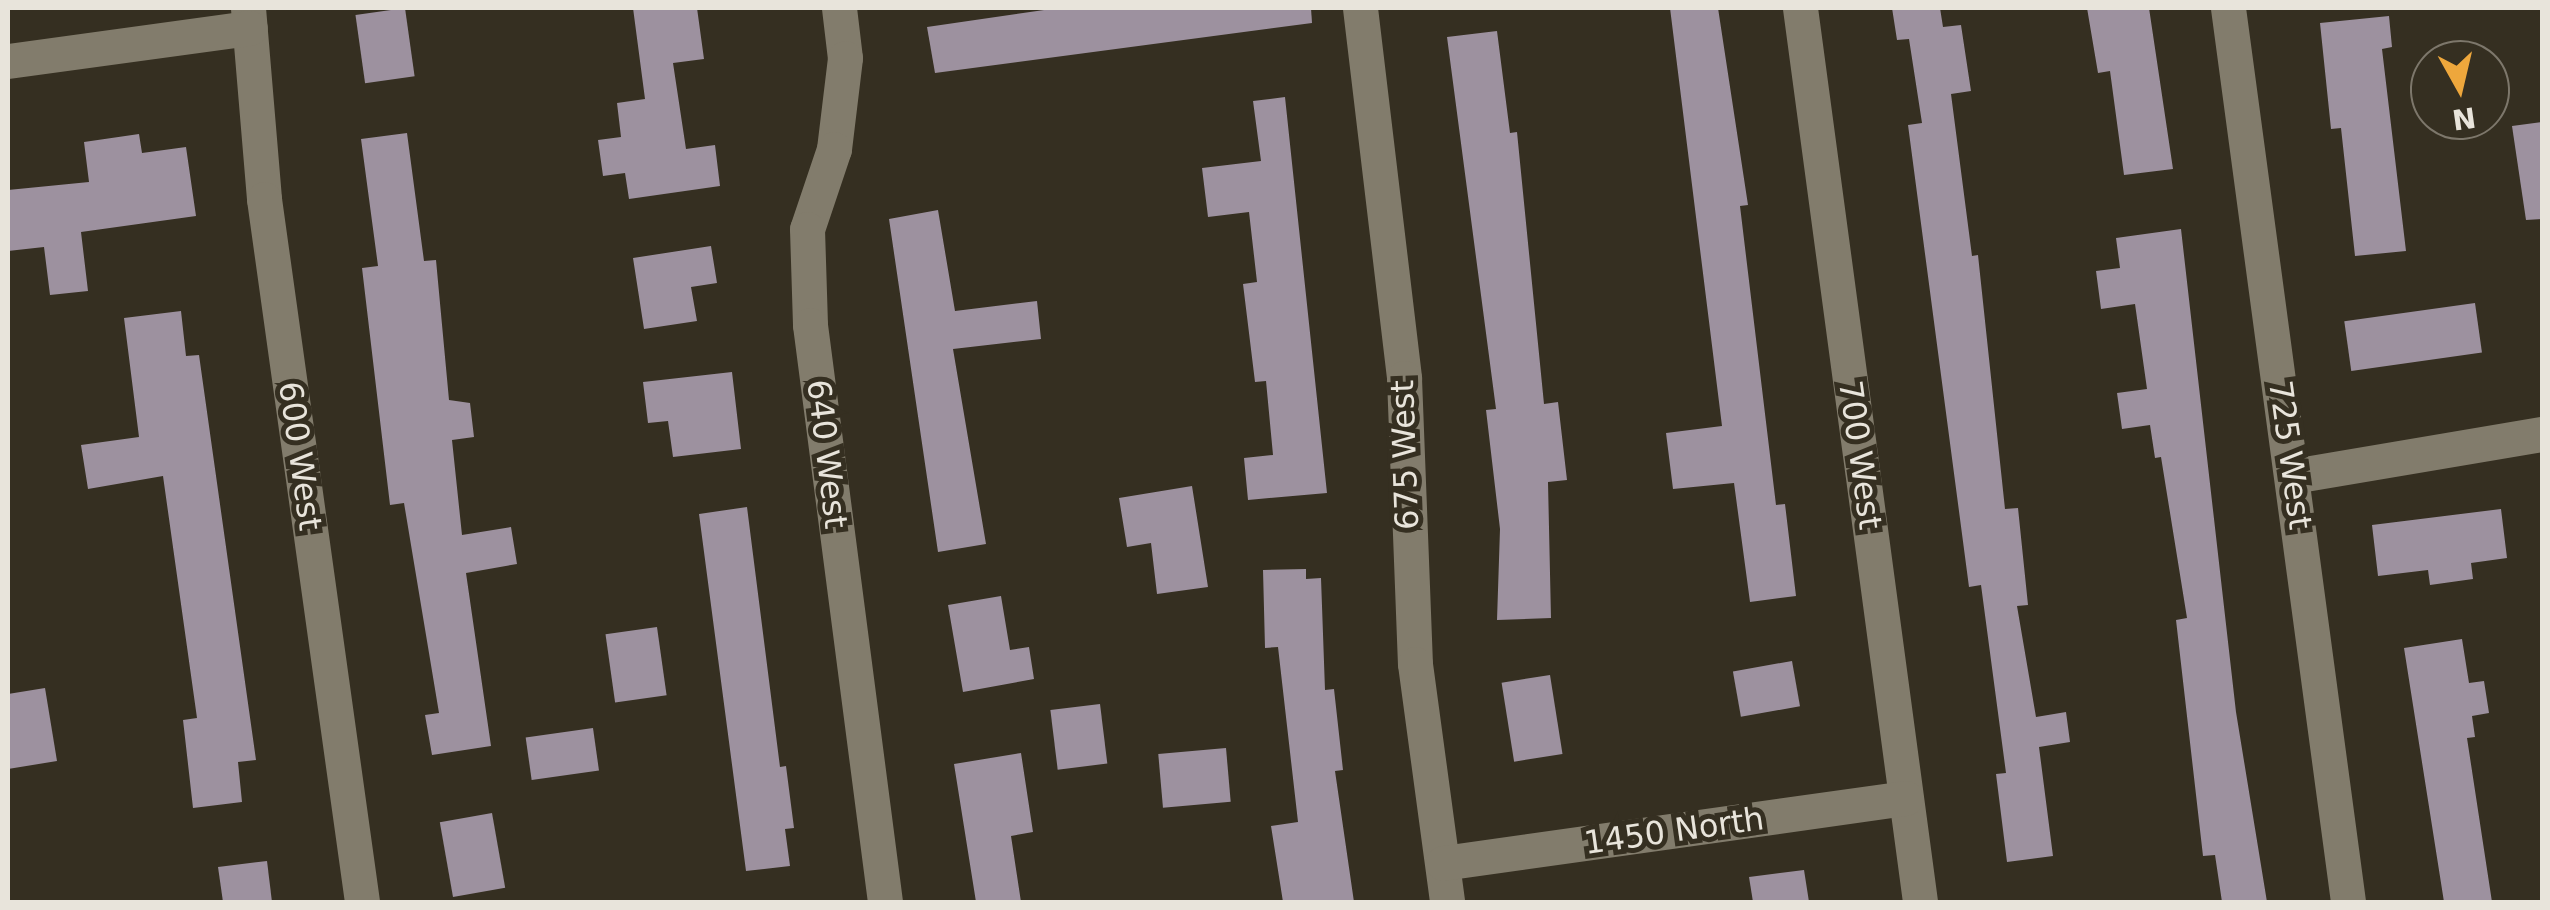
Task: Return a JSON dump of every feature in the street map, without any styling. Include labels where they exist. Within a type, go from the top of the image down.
[{"type":"street","name":"640 West","points":[[839,8],[844,58],[834,149],[806,230],[810,325],[885,902]]},
{"type":"street","name":"675 West","points":[[1360,8],[1404,378],[1415,664],[1448,902]]},
{"type":"street","name":"700 West","points":[[1800,8],[1920,902]]},
{"type":"street","name":"725 West","points":[[2228,8],[2348,902]]},
{"type":"street","points":[[8,62],[249,18]]},
{"type":"street","name":"600 West","points":[[249,18],[264,199],[362,902]]},
{"type":"street","points":[[2293,476],[2542,434]]},
{"type":"street","name":"1450 North","points":[[1443,863],[1905,798]]},
{"type":"building","points":[[405,8],[415,76],[365,83],[355,15]]},
{"type":"building","points":[[633,8],[697,8],[704,59],[673,63],[686,149],[715,145],[720,186],[629,199],[625,173],[603,176],[598,140],[621,137],[617,103],[645,99]]},
{"type":"building","points":[[1058,8],[1311,8],[1312,23],[935,73],[927,27]]},
{"type":"building","points":[[1670,8],[1718,8],[1748,205],[1740,206],[1776,505],[1785,504],[1796,596],[1750,602],[1734,483],[1673,489],[1666,433],[1722,426]]},
{"type":"building","points":[[1892,8],[1940,8],[1943,27],[1961,25],[1971,91],[1951,94],[1972,256],[1978,255],[2005,509],[2018,508],[2028,605],[2017,606],[2036,717],[2066,712],[2070,742],[2039,747],[2053,856],[2007,862],[1996,774],[2006,773],[1981,585],[1969,587],[1908,125],[1922,123],[1909,39],[1897,40]]},
{"type":"building","points":[[2087,8],[2149,8],[2173,169],[2124,175],[2110,71],[2098,73]]},
{"type":"building","points":[[2389,16],[2392,47],[2382,49],[2406,251],[2355,256],[2341,128],[2331,129],[2320,23]]},
{"type":"building","points":[[1497,31],[1510,133],[1517,132],[1544,404],[1558,402],[1567,480],[1548,482],[1551,618],[1497,620],[1500,529],[1486,410],[1496,409],[1447,37]]},
{"type":"building","points":[[1285,97],[1327,493],[1248,500],[1244,458],[1273,455],[1266,381],[1255,382],[1243,284],[1257,282],[1249,212],[1208,217],[1202,168],[1261,161],[1253,101]]},
{"type":"building","points":[[2542,122],[2542,219],[2526,220],[2512,126]]},
{"type":"building","points":[[407,133],[424,261],[436,260],[449,400],[470,403],[474,437],[452,440],[462,535],[511,527],[517,564],[466,573],[491,746],[432,755],[425,715],[439,713],[404,503],[390,505],[362,268],[378,266],[361,139]]},
{"type":"building","points":[[139,134],[142,153],[186,147],[196,216],[81,232],[88,291],[50,295],[44,247],[8,251],[8,190],[89,182],[84,142]]},
{"type":"building","points":[[938,210],[955,311],[1037,301],[1041,339],[953,349],[986,544],[938,552],[889,219]]},
{"type":"building","points":[[2181,229],[2236,712],[2267,902],[2222,902],[2215,855],[2203,856],[2176,620],[2187,618],[2161,457],[2155,458],[2150,425],[2122,429],[2117,393],[2147,389],[2135,304],[2101,309],[2096,271],[2120,268],[2116,238]]},
{"type":"building","points":[[711,246],[717,283],[691,287],[697,321],[644,329],[633,258]]},
{"type":"building","points":[[2475,303],[2482,353],[2351,371],[2344,321]]},
{"type":"building","points":[[181,311],[186,356],[199,355],[256,760],[238,762],[242,802],[193,808],[183,720],[197,718],[163,476],[88,489],[81,445],[139,437],[124,318]]},
{"type":"building","points":[[732,372],[741,449],[673,457],[668,421],[648,423],[643,382]]},
{"type":"building","points":[[1192,486],[1208,587],[1157,594],[1151,543],[1127,547],[1119,498]]},
{"type":"building","points":[[747,507],[780,767],[786,766],[794,828],[785,829],[790,866],[746,871],[699,514]]},
{"type":"building","points":[[2501,509],[2507,558],[2471,563],[2473,579],[2430,585],[2428,570],[2378,576],[2372,525]]},
{"type":"building","points":[[1306,569],[1306,579],[1321,578],[1325,690],[1334,689],[1343,770],[1335,771],[1354,902],[1283,902],[1271,826],[1298,822],[1278,647],[1265,648],[1263,570]]},
{"type":"building","points":[[1001,596],[1010,650],[1029,647],[1034,679],[963,692],[948,605]]},
{"type":"building","points":[[657,627],[667,695],[615,703],[606,634]]},
{"type":"building","points":[[2462,639],[2469,683],[2484,681],[2489,713],[2472,716],[2475,737],[2467,738],[2492,902],[2444,902],[2404,648]]},
{"type":"building","points":[[1792,661],[1800,706],[1741,717],[1733,671]]},
{"type":"building","points":[[1550,675],[1563,754],[1514,762],[1502,683]]},
{"type":"building","points":[[45,688],[57,761],[8,769],[8,694]]},
{"type":"building","points":[[1100,704],[1107,764],[1058,770],[1050,710]]},
{"type":"building","points":[[593,728],[599,771],[532,780],[526,737]]},
{"type":"building","points":[[1226,748],[1231,802],[1163,808],[1158,754]]},
{"type":"building","points":[[1021,753],[1033,832],[1011,836],[1021,902],[976,902],[954,764]]},
{"type":"building","points":[[492,813],[505,888],[453,897],[440,822]]},
{"type":"building","points":[[267,861],[272,902],[223,902],[218,867]]},
{"type":"building","points":[[1804,870],[1809,902],[1753,902],[1749,877]]}]
